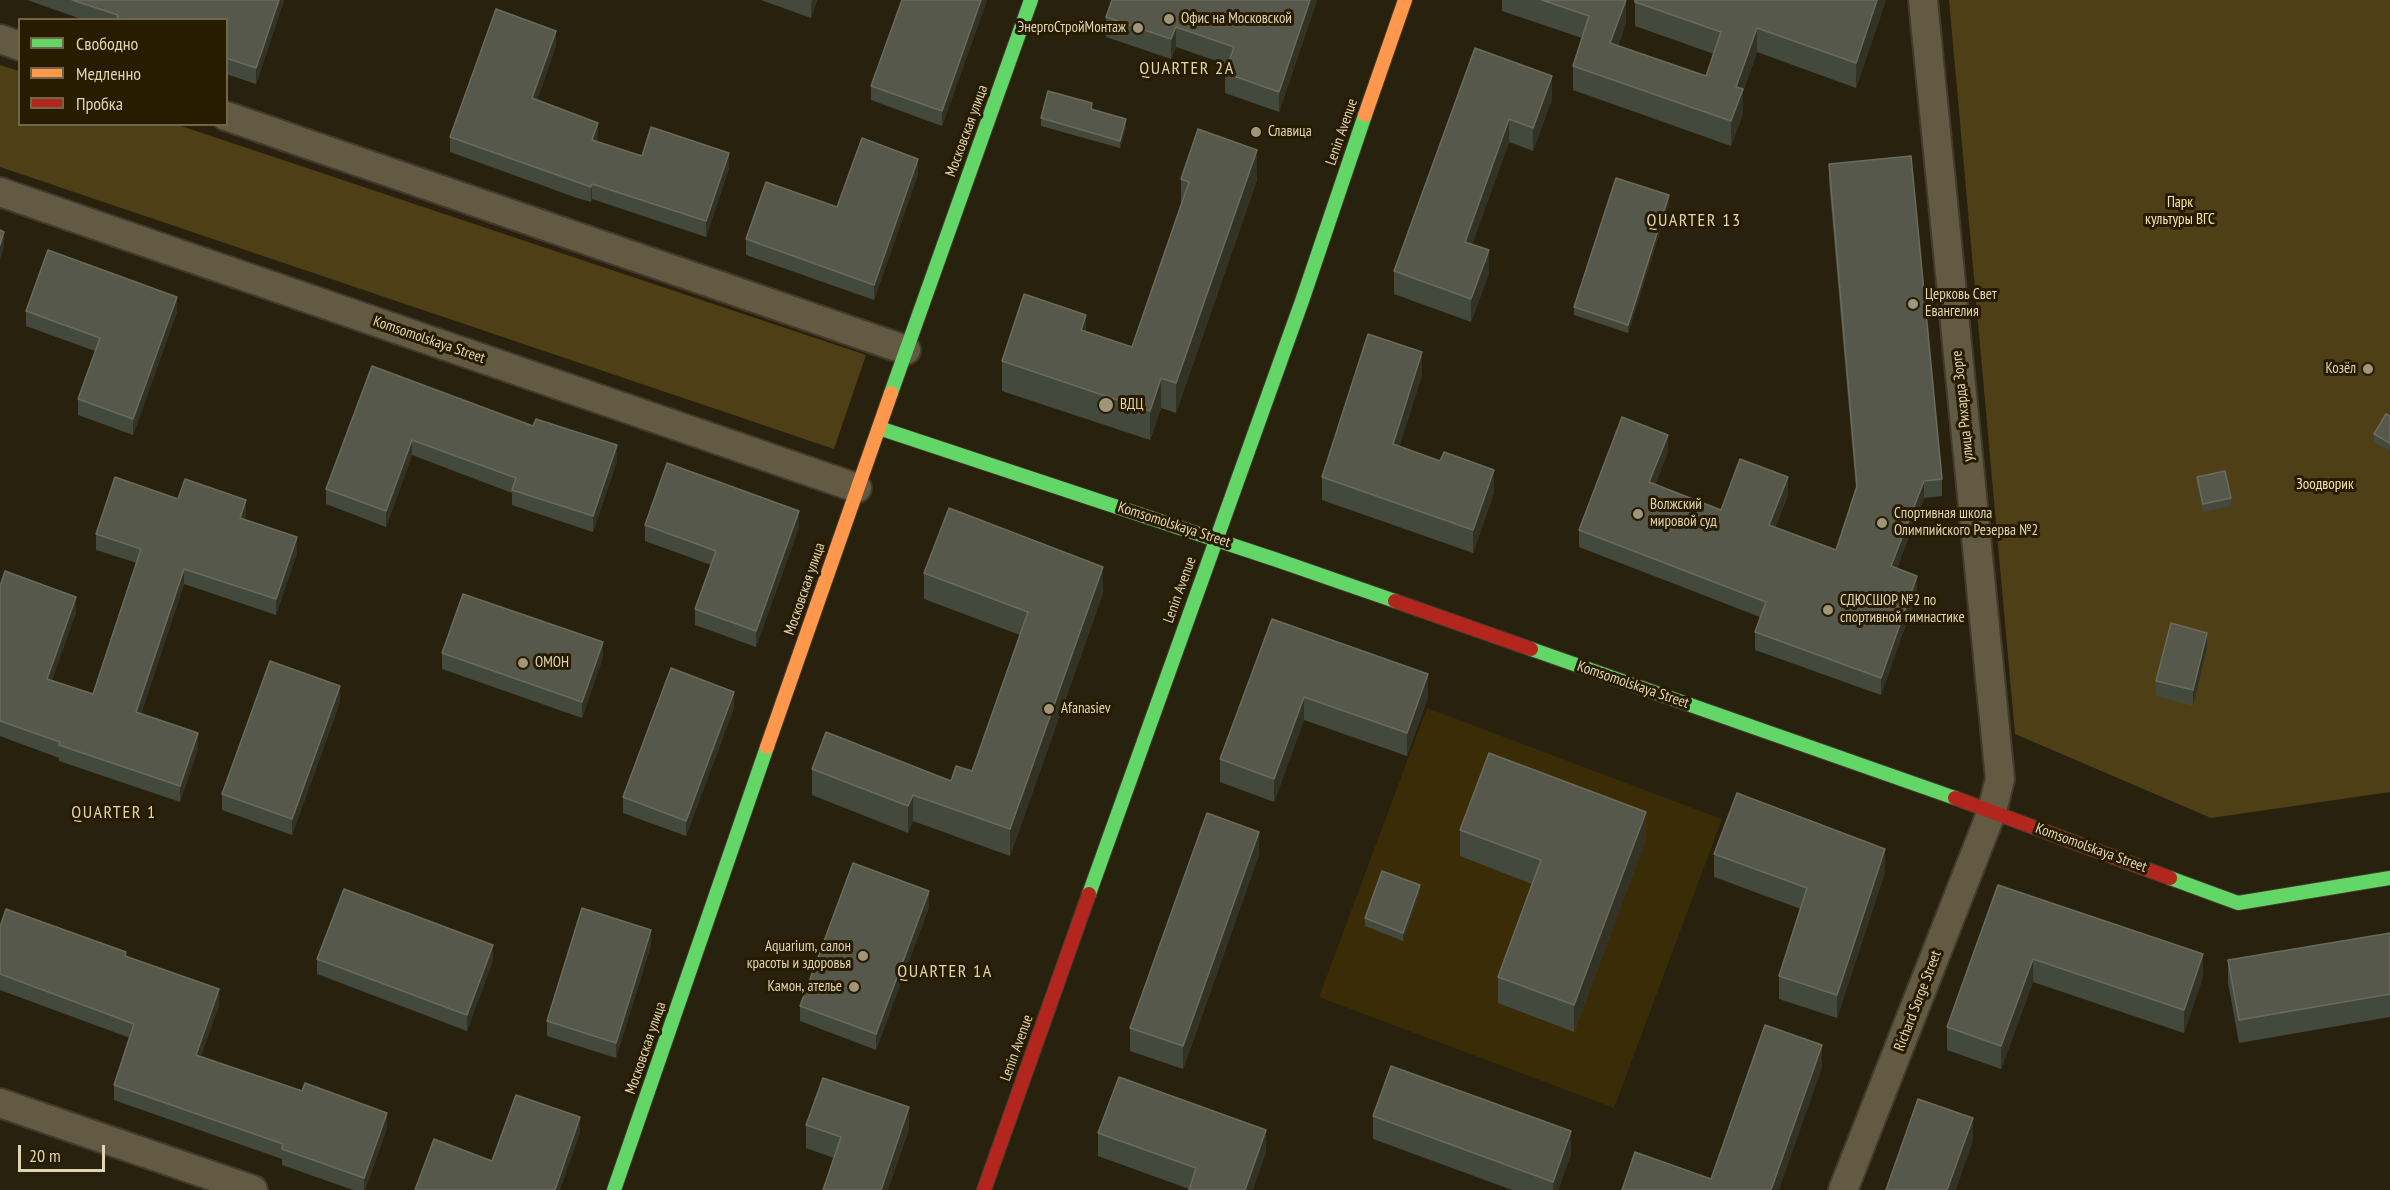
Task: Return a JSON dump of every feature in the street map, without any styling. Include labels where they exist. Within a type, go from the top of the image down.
[{"type":"street","name":"Московская улица","points":[[614,1190],[857,489],[1031,0]]},
{"type":"street","name":"Lenin Avenue","points":[[984,1190],[1302,301],[1405,0]]},
{"type":"street","name":"улица Рихарда Зорге","points":[[1923,0],[2000,779],[1992,811]]},
{"type":"street","points":[[0,39],[18,45]]},
{"type":"street","points":[[228,117],[906,350]]},
{"type":"street","name":"Komsomolskaya Street","points":[[0,192],[857,489]]},
{"type":"street","name":"Komsomolskaya Street","points":[[879,428],[1216,538],[1992,811],[2238,903],[2390,878]]},
{"type":"street","name":"Richard Sorge Street","points":[[1843,1190],[1992,811]]},
{"type":"street","points":[[0,1103],[253,1190]]},
{"type":"shaded area","points":[[1427,708],[1722,819],[1614,1108],[1319,997]]},
{"type":"green space","name":"Парк культуры ВГС","points":[[1949,0],[2390,0],[2390,792],[2211,818],[2015,734]]},
{"type":"green space","points":[[0,65],[18,71],[18,126],[181,126],[866,355],[834,449],[0,167]]},
{"type":"building","points":[[72,0],[279,0],[256,68],[228,59],[228,18],[117,18],[118,15]]},
{"type":"building","points":[[902,0],[981,0],[942,111],[871,86]]},
{"type":"building","points":[[1112,0],[1310,0],[1279,92],[1225,73],[1234,47],[1176,27],[1171,39],[1106,17]]},
{"type":"building","points":[[1542,0],[1626,0],[1610,43],[1706,76],[1721,32],[1635,2],[1635,0],[1877,0],[1856,63],[1757,28],[1736,87],[1743,89],[1731,121],[1573,66],[1589,16]]},
{"type":"building","points":[[496,9],[556,31],[532,98],[598,123],[592,140],[642,156],[651,127],[729,153],[706,221],[592,184],[591,187],[450,137]]},
{"type":"building","points":[[1475,48],[1552,76],[1533,128],[1509,119],[1465,242],[1489,250],[1471,299],[1394,271]]},
{"type":"building","points":[[1048,91],[1092,103],[1091,109],[1126,119],[1120,141],[1041,118]]},
{"type":"building","points":[[1198,129],[1257,150],[1176,383],[1161,378],[1150,411],[1002,361],[1024,294],[1086,315],[1081,330],[1132,347],[1189,182],[1181,179]]},
{"type":"building","points":[[862,138],[918,159],[874,285],[746,239],[766,182],[837,207]]},
{"type":"building","points":[[1911,156],[1942,479],[1924,481],[1891,566],[1917,576],[1881,678],[1755,632],[1766,602],[1579,530],[1622,417],[1668,435],[1649,482],[1721,510],[1740,459],[1788,477],[1769,525],[1836,550],[1857,486],[1829,164]]},
{"type":"building","points":[[1616,178],[1669,195],[1628,325],[1574,307]]},
{"type":"building","points":[[0,230],[4,232],[0,245]]},
{"type":"building","points":[[48,250],[177,297],[133,419],[78,399],[100,338],[26,311]]},
{"type":"building","points":[[1368,334],[1422,352],[1393,444],[1440,461],[1444,452],[1494,470],[1473,530],[1322,477]]},
{"type":"building","points":[[372,366],[533,426],[536,419],[617,445],[593,516],[512,490],[516,478],[412,440],[386,511],[326,489]]},
{"type":"building","points":[[2386,414],[2390,416],[2390,443],[2374,434]]},
{"type":"building","points":[[667,463],[799,511],[756,631],[695,609],[716,551],[645,525]]},
{"type":"building","points":[[2225,471],[2231,498],[2203,504],[2197,477]]},
{"type":"building","points":[[115,477],[178,499],[185,479],[246,500],[240,518],[297,537],[276,599],[184,569],[136,712],[198,733],[180,786],[59,745],[60,742],[0,721],[0,586],[5,571],[76,597],[47,679],[93,694],[141,549],[96,534]]},
{"type":"building","points":[[949,508],[1103,567],[1010,829],[913,795],[908,806],[812,769],[826,732],[951,781],[956,766],[972,771],[1028,612],[924,573]]},
{"type":"building","name":"ОМОН","points":[[463,594],[603,642],[582,702],[442,653]]},
{"type":"building","points":[[1272,619],[1428,674],[1407,733],[1304,697],[1274,779],[1220,759]]},
{"type":"building","points":[[2171,623],[2207,633],[2193,690],[2156,681]]},
{"type":"building","points":[[270,661],[340,686],[292,819],[222,794]]},
{"type":"building","points":[[671,668],[734,692],[686,821],[623,797]]},
{"type":"building","points":[[1489,753],[1646,812],[1574,1005],[1498,977],[1541,860],[1460,830]]},
{"type":"building","points":[[1737,793],[1885,849],[1837,995],[1779,976],[1807,888],[1714,854]]},
{"type":"building","points":[[1207,813],[1259,832],[1183,1046],[1130,1028]]},
{"type":"building","points":[[853,863],[929,891],[876,1034],[800,1006]]},
{"type":"building","points":[[1382,871],[1420,885],[1403,933],[1365,918]]},
{"type":"building","points":[[1998,885],[2203,954],[2184,1010],[2033,959],[2001,1046],[1947,1027]]},
{"type":"building","points":[[344,889],[493,945],[467,1015],[317,959]]},
{"type":"building","points":[[582,908],[651,930],[616,1043],[547,1021]]},
{"type":"building","points":[[6,909],[126,952],[125,956],[219,989],[196,1055],[302,1091],[305,1083],[387,1113],[364,1178],[282,1149],[283,1144],[114,1085],[134,1024],[0,974],[0,927]]},
{"type":"building","points":[[2390,933],[2390,994],[2239,1020],[2228,960]]},
{"type":"building","points":[[1765,1025],[1822,1045],[1771,1190],[1622,1190],[1635,1152],[1711,1179]]},
{"type":"building","points":[[1391,1066],[1571,1131],[1553,1182],[1373,1116]]},
{"type":"building","points":[[1119,1077],[1266,1130],[1245,1190],[1189,1190],[1196,1168],[1098,1133]]},
{"type":"building","points":[[823,1078],[909,1107],[881,1190],[823,1190],[841,1137],[806,1125]]},
{"type":"building","points":[[516,1095],[580,1117],[555,1190],[415,1190],[434,1139],[492,1161]]},
{"type":"building","points":[[1918,1099],[1973,1118],[1947,1190],[1886,1190]]},
{"type":"traffic: fast","points":[[891,393],[1031,0]]},
{"type":"traffic: fast","points":[[1089,894],[1302,301],[1365,115]]},
{"type":"traffic: fast","points":[[879,428],[1395,601]]},
{"type":"traffic: fast","points":[[1531,649],[1955,798]]},
{"type":"traffic: fast","points":[[614,1190],[767,747]]},
{"type":"traffic: fast","points":[[2170,878],[2238,903],[2390,878]]},
{"type":"traffic: slow","points":[[1365,115],[1405,0]]},
{"type":"traffic: slow","points":[[767,747],[891,393]]},
{"type":"traffic: jam","points":[[1395,601],[1531,649]]},
{"type":"traffic: jam","points":[[1955,798],[2170,878]]},
{"type":"traffic: jam","points":[[984,1190],[1089,894]]},
{"type":"place","name":"Офис на Московской","points":[[1169,19]]},
{"type":"place","name":"ЭнергоСтройМонтаж","points":[[1138,28]]},
{"type":"place","name":"Славица","points":[[1256,132]]},
{"type":"place","name":"Церковь Свет Евангелия","points":[[1913,304]]},
{"type":"place","name":"Козёл","points":[[2368,369]]},
{"type":"place","name":"ВДЦ","points":[[1106,405]]},
{"type":"place","name":"Волжский мировой суд","points":[[1638,514]]},
{"type":"place","name":"Спортивная школа Олимпийского Резерва №2","points":[[1882,523]]},
{"type":"place","name":"СДЮСШОР №2 по спортивной гимнастике","points":[[1828,610]]},
{"type":"place","name":"ОМОН","points":[[523,663]]},
{"type":"place","name":"Afanasiev","points":[[1049,709]]},
{"type":"place","name":"Aquarium, салон красоты и здоровья","points":[[863,956]]},
{"type":"place","name":"Камон, ателье","points":[[854,987]]},
{"type":"district","name":"QUARTER 2A","points":[[1187,69]]},
{"type":"district","name":"QUARTER 13","points":[[1694,221]]},
{"type":"district","name":"QUARTER 1","points":[[114,813]]},
{"type":"district","name":"QUARTER 1A","points":[[945,972]]},
{"type":"park label","name":"Зоодворик","points":[[2325,485]]}]
